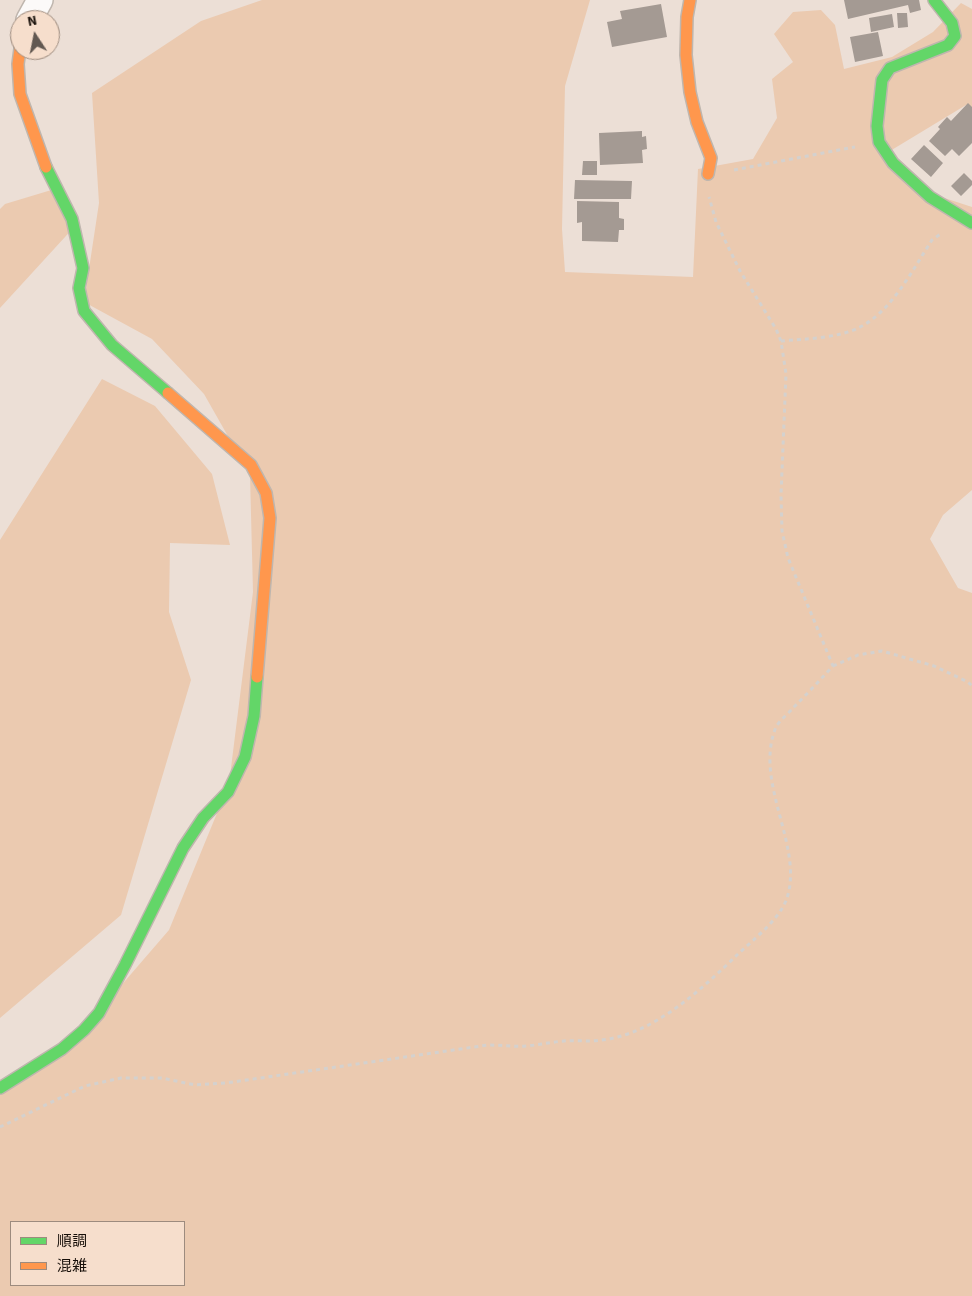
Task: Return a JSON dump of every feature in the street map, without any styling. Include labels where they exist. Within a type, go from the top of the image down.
[{"type":"street","points":[[690,0],[687,17],[686,55],[690,92],[711,158],[708,174]]},
{"type":"street","points":[[934,0],[952,23],[955,36],[948,45],[890,68],[882,80],[877,126],[879,142],[893,163],[924,191],[970,222]]},
{"type":"street","points":[[0,1088],[62,1049],[84,1030],[99,1013],[183,848],[203,818],[228,792],[245,757],[254,716],[270,518],[266,493],[251,465],[112,345],[84,311],[79,288],[83,268],[72,219],[48,171],[20,94],[19,60]]},
{"type":"path","points":[[833,666],[788,558],[782,530],[780,495],[786,374],[782,341],[776,328],[740,271],[716,222],[709,197],[708,174],[879,142]]},
{"type":"path","points":[[782,341],[828,337],[860,328],[887,307],[932,240],[946,230],[970,222]]},
{"type":"path","points":[[0,1128],[85,1086],[121,1078],[162,1078],[196,1084],[226,1084],[488,1045],[526,1046],[577,1039],[602,1040],[638,1030],[668,1014],[711,980],[758,936],[778,914],[787,898],[790,877],[789,859],[770,768],[771,746],[777,725],[833,666],[858,655],[882,651],[934,666],[968,682],[972,686]]},
{"type":"shaded area","points":[[262,0],[590,0],[565,86],[562,229],[565,272],[693,277],[698,169],[753,159],[777,118],[772,79],[793,62],[774,34],[793,12],[821,10],[835,25],[844,69],[892,57],[933,32],[961,3],[972,9],[972,110],[966,105],[890,151],[926,192],[972,207],[972,490],[943,515],[930,539],[958,588],[972,593],[972,1296],[0,1296],[0,1082],[81,1032],[169,930],[229,784],[253,592],[250,475],[204,394],[152,339],[84,302],[99,203],[92,93],[201,21]]},
{"type":"shaded area","points":[[58,188],[76,225],[0,308],[0,209],[5,204]]},
{"type":"shaded area","points":[[102,379],[155,406],[212,474],[230,545],[170,543],[169,612],[191,680],[121,915],[0,1018],[0,540]]},
{"type":"building","points":[[844,0],[919,0],[921,10],[910,13],[908,5],[848,19]]},
{"type":"building","points":[[661,4],[667,37],[612,47],[607,22],[622,19],[620,11]]},
{"type":"building","points":[[897,13],[907,13],[908,27],[898,28]]},
{"type":"building","points":[[892,14],[894,27],[871,32],[869,18]]},
{"type":"building","points":[[878,32],[883,56],[855,62],[850,37]]},
{"type":"building","points":[[968,103],[972,107],[972,143],[959,156],[952,149],[945,156],[929,141],[940,129],[938,127],[947,117],[951,121]]},
{"type":"building","points":[[642,131],[642,137],[646,136],[647,149],[642,150],[643,163],[600,165],[599,133]]},
{"type":"building","points":[[924,145],[943,163],[931,177],[911,159]]},
{"type":"building","points":[[583,161],[597,161],[597,175],[582,175]]},
{"type":"building","points":[[964,173],[972,181],[972,185],[961,196],[951,186]]},
{"type":"building","points":[[575,180],[632,181],[631,199],[574,199]]},
{"type":"building","points":[[577,201],[619,202],[619,218],[624,219],[624,230],[619,230],[618,242],[582,241],[582,222],[577,223]]},
{"type":"traffic: fast","points":[[934,0],[952,23],[955,36],[948,45],[890,68],[882,80],[877,126],[879,142],[893,163],[930,197],[972,223]]},
{"type":"traffic: fast","points":[[46,167],[72,219],[83,268],[79,288],[84,311],[112,345],[168,393]]},
{"type":"traffic: fast","points":[[0,1088],[62,1049],[84,1030],[99,1013],[183,848],[203,818],[228,792],[245,757],[254,716],[257,677]]},
{"type":"traffic: slow","points":[[690,0],[687,17],[686,55],[690,92],[697,122],[711,158],[708,174]]},
{"type":"traffic: slow","points":[[19,60],[20,94],[46,167]]},
{"type":"traffic: slow","points":[[168,393],[251,465],[266,493],[270,518],[257,677]]}]
